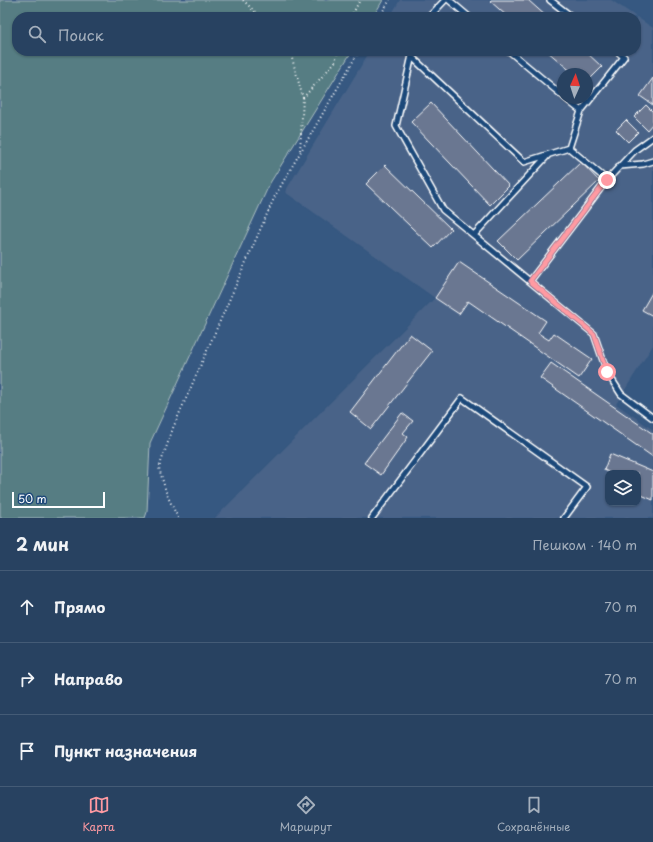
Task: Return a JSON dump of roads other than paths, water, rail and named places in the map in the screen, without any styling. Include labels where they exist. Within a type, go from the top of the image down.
[{"type":"lane","points":[[434,12],[445,0]]},
{"type":"lane","points":[[449,0],[463,12]]},
{"type":"lane","points":[[550,0],[566,12]]},
{"type":"lane","points":[[515,56],[557,91]]},
{"type":"lane","points":[[569,148],[581,111],[624,57],[623,56]]},
{"type":"lane","points":[[412,57],[524,162],[569,148]]},
{"type":"lane","points":[[412,57],[396,126],[443,210],[594,334],[607,372],[621,394],[653,418]]},
{"type":"lane","points":[[572,104],[581,111]]},
{"type":"lane","points":[[530,281],[607,180],[635,150],[653,137]]},
{"type":"lane","points":[[569,148],[607,180]]},
{"type":"lane","points":[[474,235],[549,154]]},
{"type":"lane","points":[[620,166],[643,164],[653,161]]},
{"type":"lane","points":[[372,518],[462,398],[587,487],[564,518]]}]
